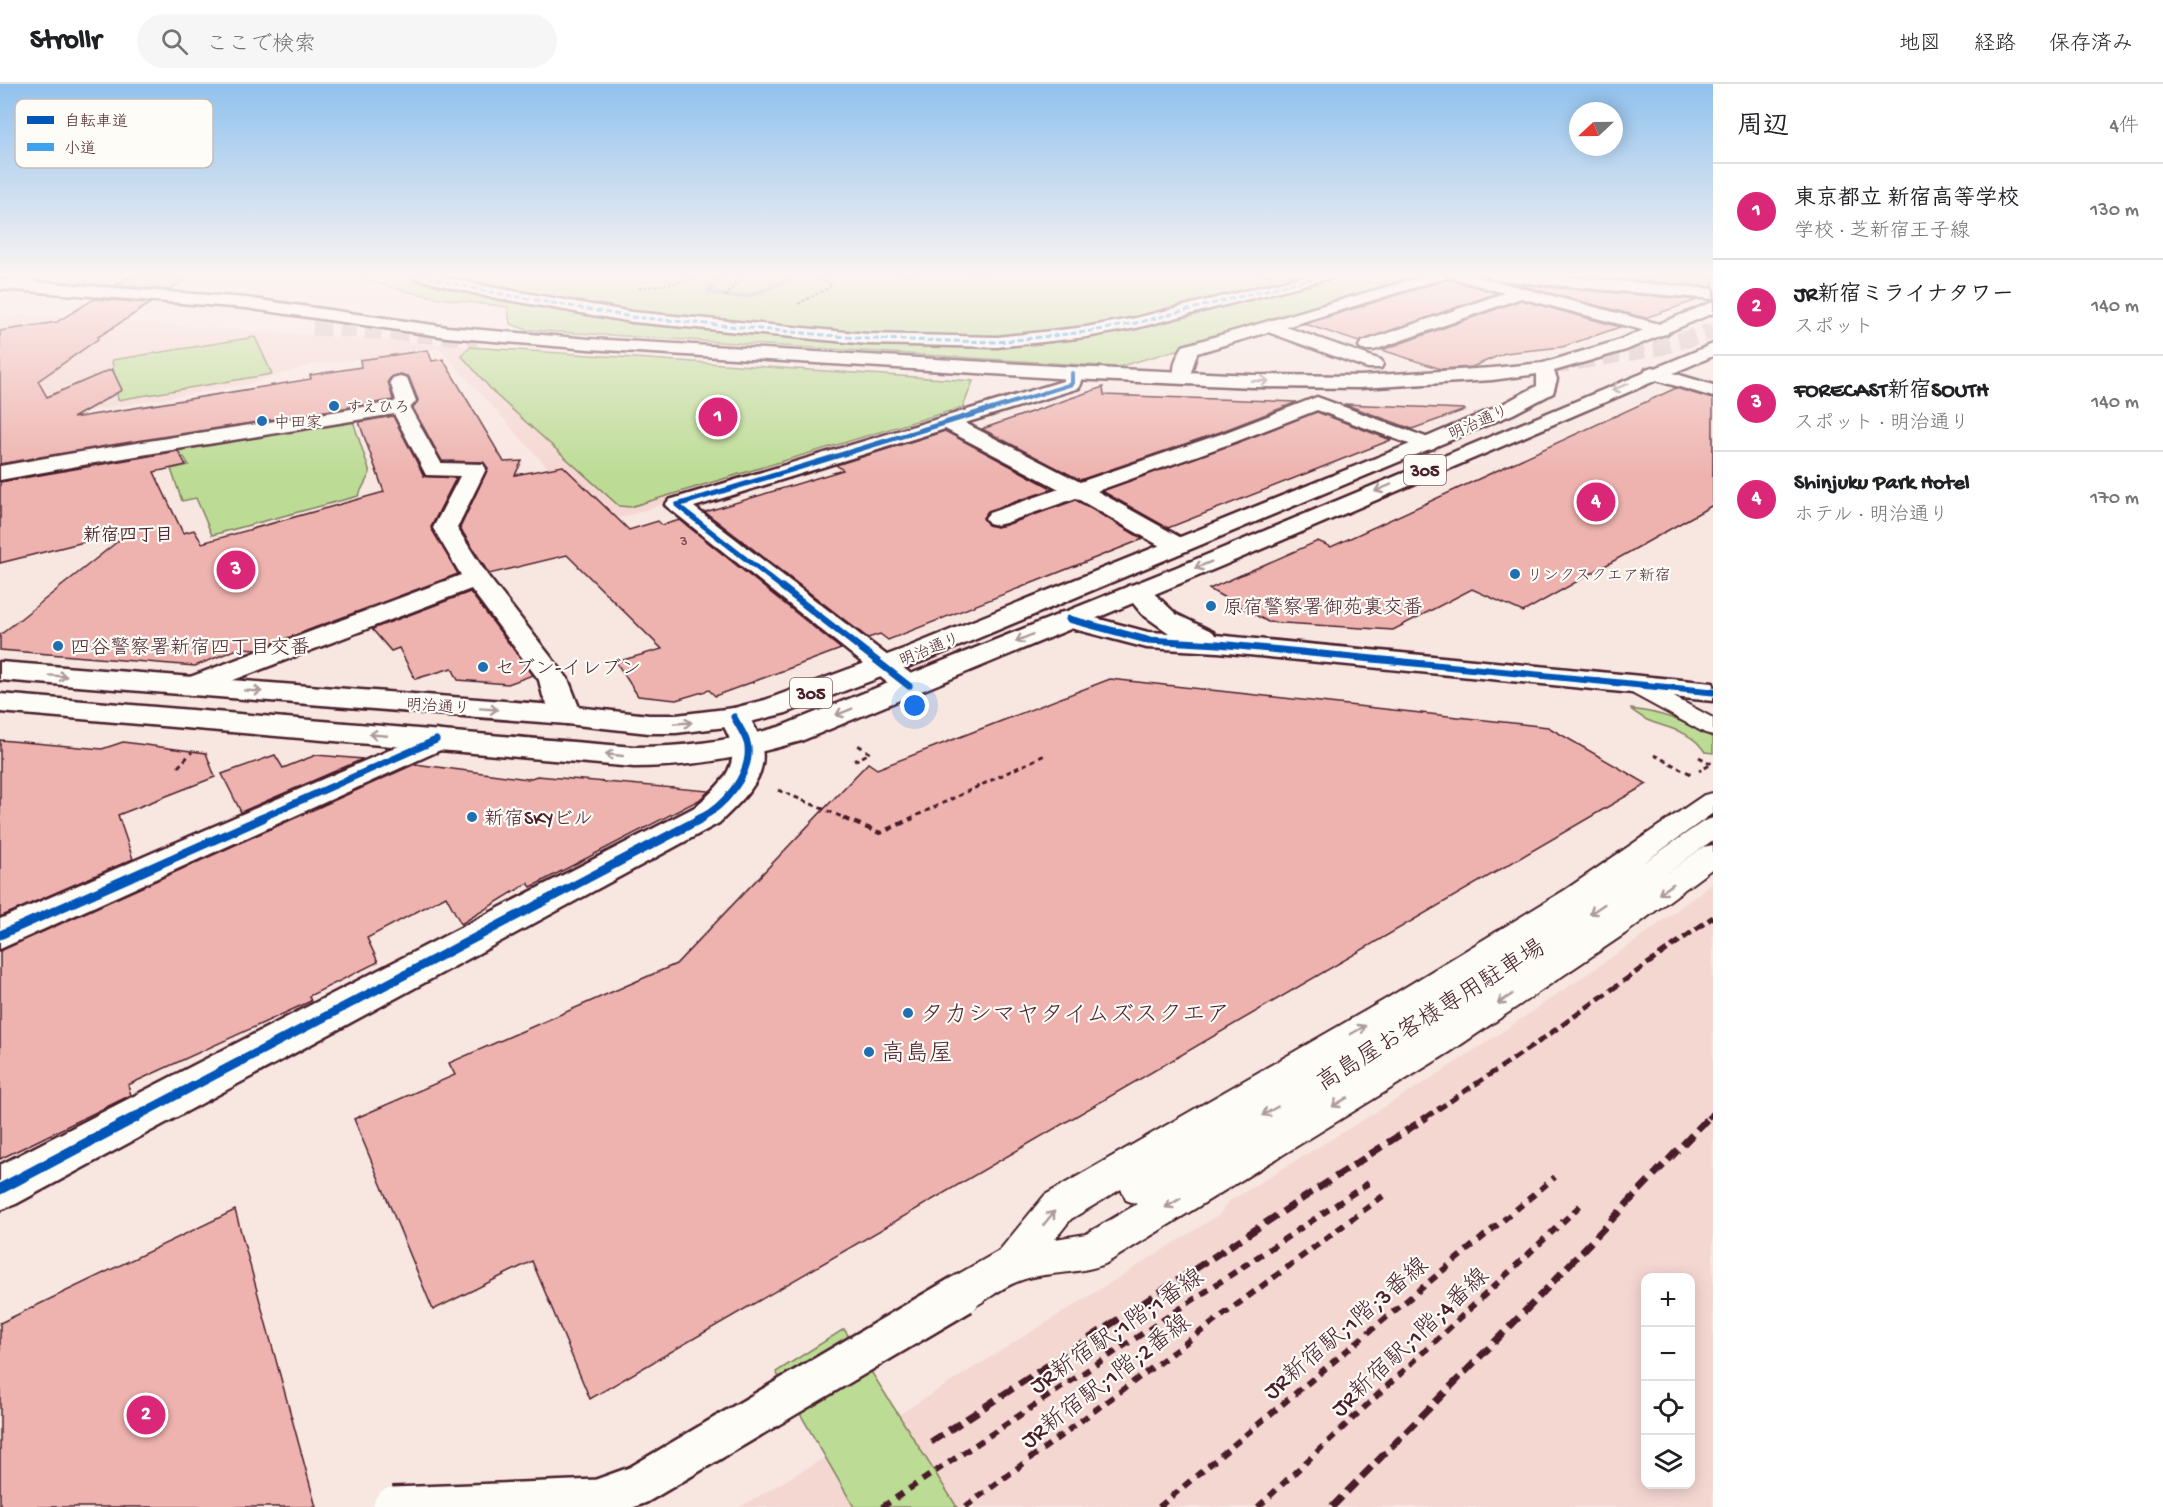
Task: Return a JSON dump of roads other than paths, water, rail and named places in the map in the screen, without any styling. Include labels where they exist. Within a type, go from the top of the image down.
[{"type":"street","points":[[558,341],[1072,374],[1184,379],[1360,382],[1492,374],[1544,368],[1577,360],[1629,341]]},
{"type":"street","points":[[962,341],[1003,341]]},
{"type":"street","points":[[1184,379],[1182,372],[1189,350],[1217,341]]},
{"type":"street","points":[[1311,341],[1374,364]]},
{"type":"street","points":[[1368,346],[1381,341]]},
{"type":"street","name":"明治通り","points":[[0,671],[567,715],[741,732],[790,734],[1137,592],[1713,349]]},
{"type":"street","name":"明治通り","points":[[0,703],[634,757],[683,757],[741,732],[775,706],[883,666],[1506,410],[1546,389],[1548,379],[1544,368]]},
{"type":"street","points":[[1653,373],[1713,391]]},
{"type":"street","points":[[909,686],[677,505],[1072,384],[1072,374]]},
{"type":"street","points":[[0,473],[140,447],[195,441],[400,407],[406,401],[400,382]]},
{"type":"street","points":[[997,518],[1228,438],[1317,403],[1427,444]]},
{"type":"street","points":[[400,407],[434,470],[475,470],[446,528],[476,578],[553,679],[567,715]]},
{"type":"street","points":[[948,423],[1078,490],[1176,545]]},
{"type":"street","points":[[192,686],[476,578]]},
{"type":"street","points":[[1137,592],[1153,611],[1175,626],[1218,644]]},
{"type":"street","points":[[1069,620],[1147,640],[1218,644],[1713,692]]},
{"type":"street","points":[[0,1189],[707,815],[732,792],[746,770],[741,732]]},
{"type":"street","points":[[0,935],[436,740]]},
{"type":"lane","points":[[1634,685],[1713,728]]},
{"type":"lane","points":[[393,1507],[599,1499],[638,1485],[1012,1264],[1058,1207],[1476,959],[1575,897],[1713,801]]},
{"type":"lane","name":"高島屋お客様専用駐車場","points":[[1139,1188],[1418,1025],[1595,910],[1713,827]]},
{"type":"lane","points":[[1012,1264],[1092,1251],[1439,1043],[1616,925],[1713,854]]},
{"type":"tunnel","points":[[1551,366],[1660,347],[1679,341]]},
{"type":"railway","points":[[1425,1118],[1537,1043],[1713,917]]},
{"type":"railway","points":[[1709,1117],[1713,1113]]},
{"type":"railway","points":[[931,1442],[1427,1117]]},
{"type":"railway","points":[[1332,1507],[1533,1303],[1709,1117]]},
{"type":"place","name":"すえひろ","points":[[334,406]]},
{"type":"place","name":"東京都立 新宿高等学校","points":[[718,417]]},
{"type":"place","name":"中田家","points":[[262,421]]},
{"type":"place","name":"Shinjuku Park Hotel","points":[[1596,502]]},
{"type":"place","name":"FORECAST新宿SOUTH","points":[[236,570]]},
{"type":"place","name":"リンクスクエア新宿","points":[[1515,574]]},
{"type":"place","name":"原宿警察署御苑裏交番","points":[[1211,606]]},
{"type":"place","name":"四谷警察署新宿四丁目交番","points":[[58,646]]},
{"type":"place","name":"セブン-イレブン","points":[[483,667]]},
{"type":"place","name":"新宿SKYビル","points":[[472,817]]},
{"type":"place","name":"タカシマヤタイムズスクエア","points":[[908,1013]]},
{"type":"place","name":"高島屋","points":[[869,1052]]},
{"type":"place","name":"JR新宿ミライナタワー","points":[[146,1415]]},
{"type":"district","name":"新宿四丁目","points":[[128,534]]}]
